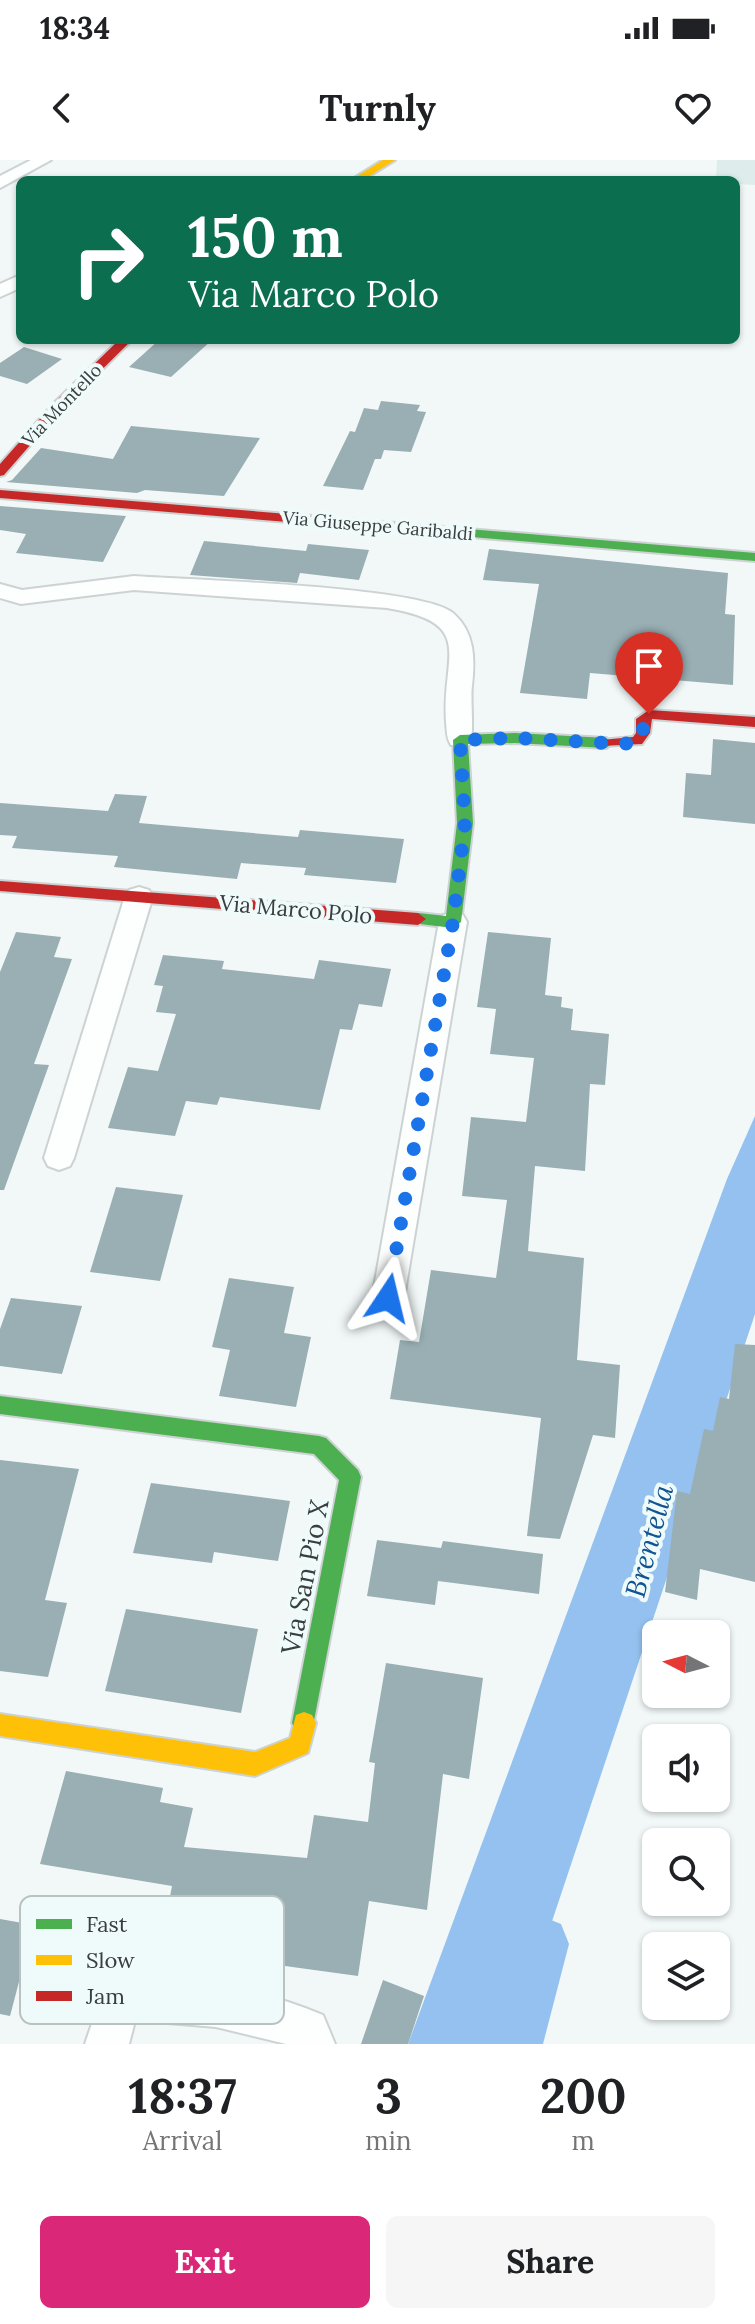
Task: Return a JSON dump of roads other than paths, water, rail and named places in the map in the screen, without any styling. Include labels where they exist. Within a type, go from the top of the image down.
[{"type":"street","points":[[0,183],[43,160]]},
{"type":"street","points":[[363,176],[390,160]]},
{"type":"street","name":"Via Montello","points":[[0,472],[56,408],[122,344]]},
{"type":"street","name":"Via Giuseppe Garibaldi","points":[[0,494],[755,557]]},
{"type":"street","points":[[0,591],[21,597],[134,583],[387,601],[420,608],[445,618],[458,637],[464,660],[457,704],[465,823],[453,922],[388,1298]]},
{"type":"street","points":[[460,740],[515,738],[624,744],[637,741],[643,733],[643,719],[649,714],[755,722]]},
{"type":"street","name":"Via Marco Polo","points":[[0,886],[453,922]]},
{"type":"street","points":[[59,1158],[139,896]]},
{"type":"street","name":"Via San Pio X","points":[[0,1405],[319,1445],[350,1477],[300,1745],[255,1764],[0,1725]]},
{"type":"street","points":[[284,2021],[308,2030],[313,2044]]},
{"type":"street","points":[[107,2044],[113,2024]]},
{"type":"water","points":[[755,1116],[755,1314],[653,1620],[642,1620],[642,1652],[511,2044],[408,2044],[727,1179]]},
{"type":"waterway","name":"Brentella","points":[[514,2044],[541,1944]]}]
